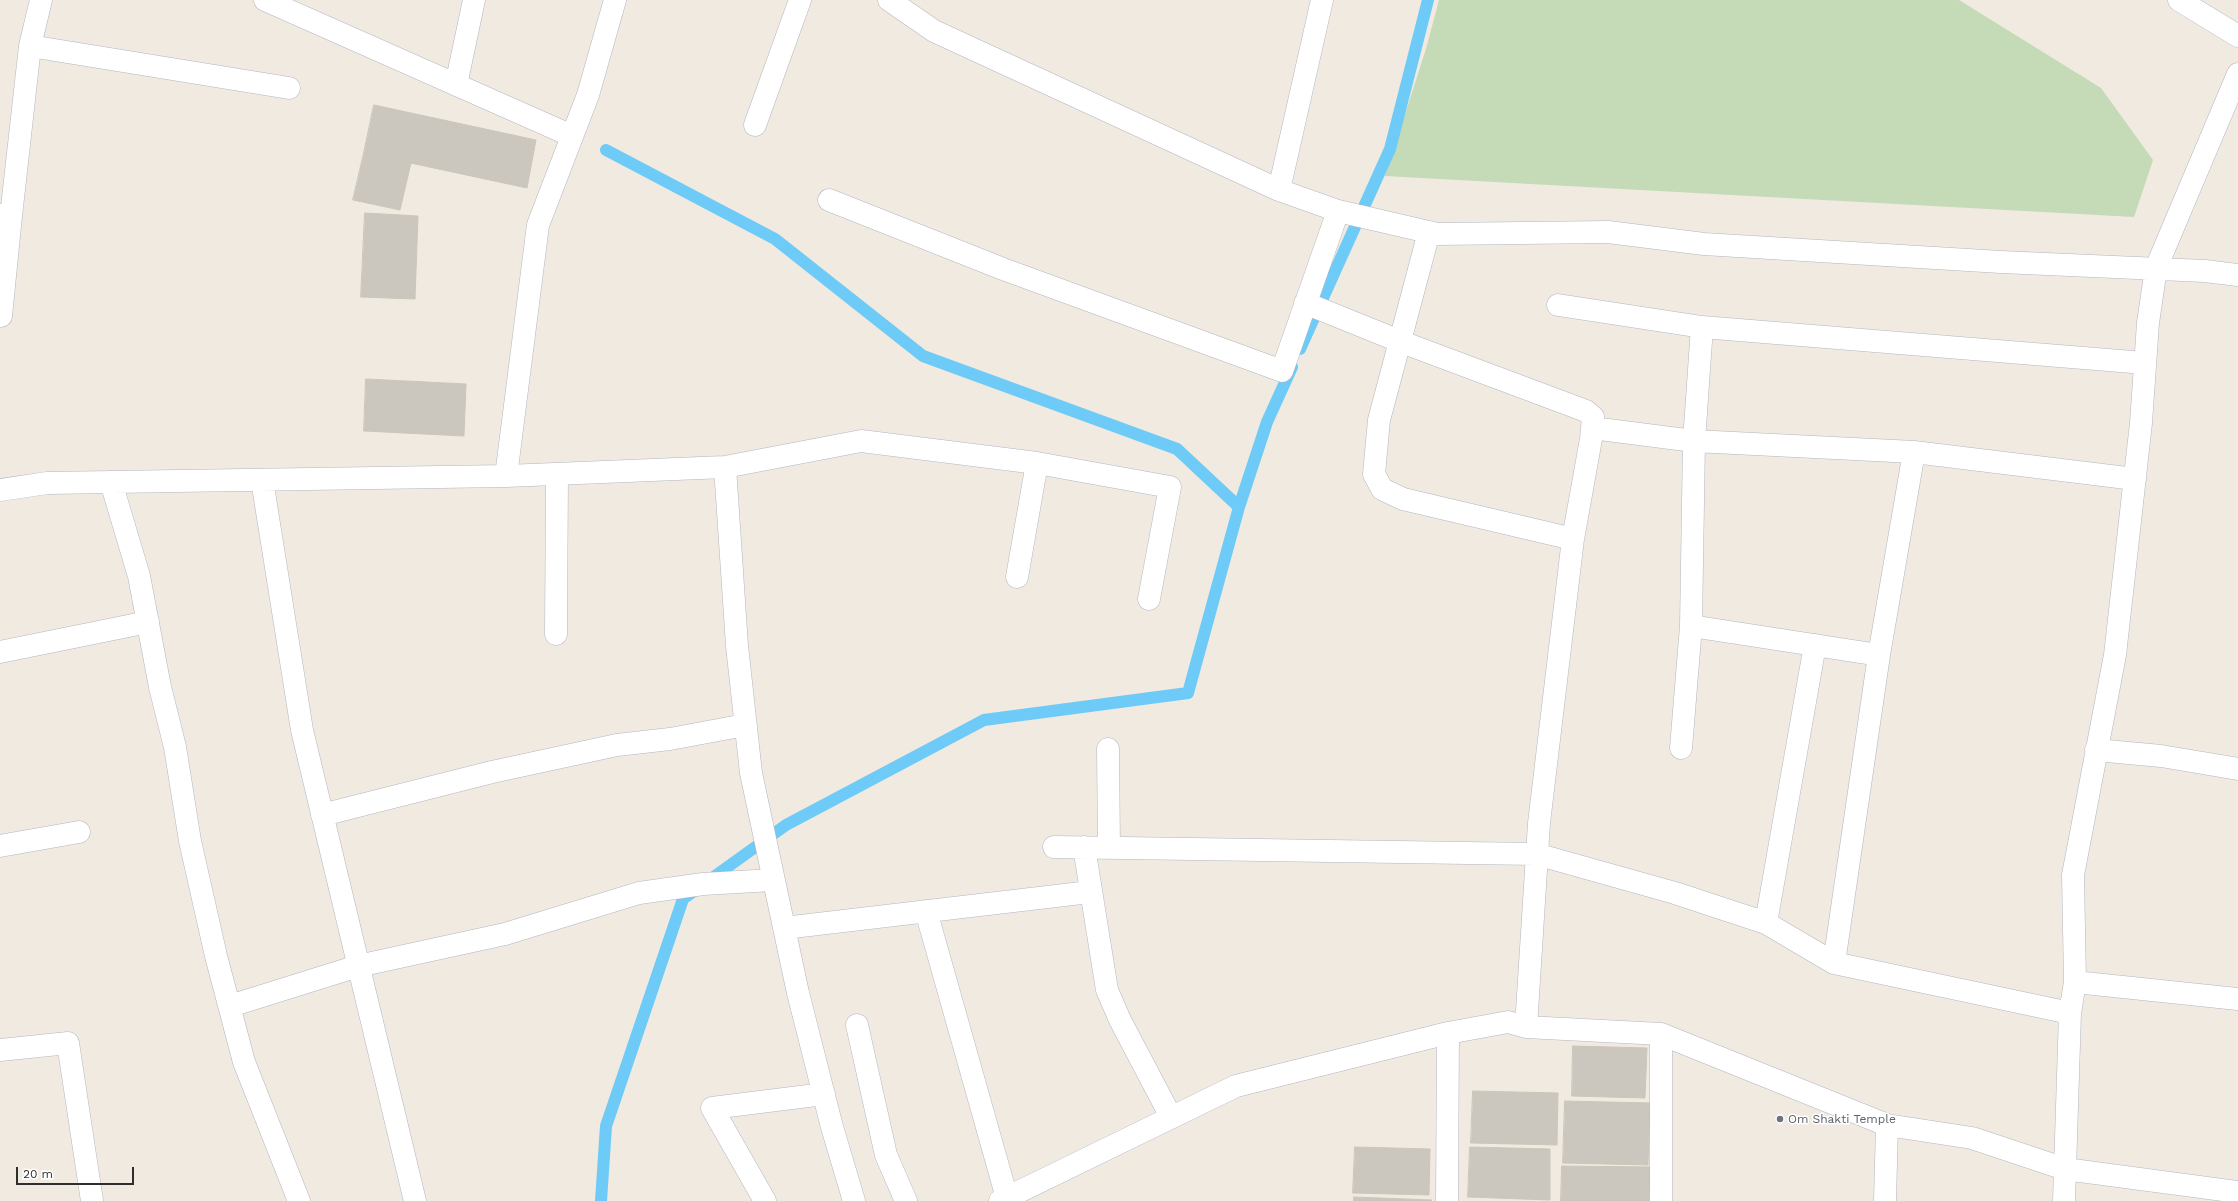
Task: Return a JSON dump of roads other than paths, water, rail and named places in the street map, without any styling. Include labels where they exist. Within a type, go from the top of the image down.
[{"type":"street","points":[[1,316],[6,216],[30,46],[41,0]]},
{"type":"street","points":[[265,0],[572,136]]},
{"type":"street","points":[[456,85],[474,0]]},
{"type":"street","points":[[506,476],[538,225],[588,95],[615,0]]},
{"type":"street","points":[[754,125],[800,0]]},
{"type":"street","points":[[889,0],[934,31],[1279,190],[1340,212],[1437,234],[1608,232],[1704,244],[2001,262],[2156,268],[2238,275]]},
{"type":"street","points":[[1279,190],[1322,0]]},
{"type":"street","points":[[2179,0],[2238,36]]},
{"type":"street","points":[[30,46],[289,88]]},
{"type":"street","points":[[2064,1201],[2070,1013],[2075,982],[2073,875],[2115,655],[2135,478],[2148,323],[2156,268],[2238,74]]},
{"type":"street","points":[[829,200],[1003,269],[1282,371],[1305,303],[1340,212]]},
{"type":"street","points":[[1429,232],[1379,420],[1374,474],[1382,489],[1403,499],[1573,539]]},
{"type":"street","points":[[1305,303],[1399,341],[1586,411],[1592,417],[1592,428],[1573,539],[1548,740],[1536,854],[1526,1027]]},
{"type":"street","points":[[1558,305],[1702,327],[2145,363]]},
{"type":"street","points":[[1681,748],[1691,626],[1694,441],[1702,327]]},
{"type":"street","points":[[1592,428],[1694,441],[1914,452],[2135,478]]},
{"type":"street","points":[[0,490],[47,483],[506,476],[725,467],[861,442],[1037,464],[1170,487],[1149,599]]},
{"type":"street","points":[[1834,963],[1879,656],[1914,452]]},
{"type":"street","points":[[1017,577],[1037,464]]},
{"type":"street","points":[[725,467],[745,725],[751,773],[798,993],[854,1201]]},
{"type":"street","points":[[556,634],[557,474]]},
{"type":"street","points":[[262,480],[302,730],[415,1201]]},
{"type":"street","points":[[111,482],[139,576],[160,687],[175,747],[190,841],[244,1062],[299,1201]]},
{"type":"street","points":[[0,652],[148,622]]},
{"type":"street","points":[[1691,626],[1879,656]]},
{"type":"street","points":[[1766,923],[1815,645]]},
{"type":"street","points":[[322,815],[492,772],[617,745],[670,739],[745,725]]},
{"type":"street","points":[[1108,749],[1109,847]]},
{"type":"street","points":[[2096,750],[2161,756],[2213,766],[2238,769]]},
{"type":"street","points":[[0,846],[79,832]]},
{"type":"street","points":[[1054,847],[1536,854],[1675,893],[1766,923],[1834,963],[2070,1013]]},
{"type":"street","points":[[1084,847],[1090,892],[1107,990],[1120,1020],[1171,1117]]},
{"type":"street","points":[[230,1006],[358,966],[505,934],[639,894],[772,874]]},
{"type":"street","points":[[784,928],[1090,892]]},
{"type":"street","points":[[926,911],[1003,1199],[1236,1086],[1448,1033],[1508,1022],[1526,1027],[1661,1034],[1887,1125],[1972,1138],[2064,1169],[2238,1192]]},
{"type":"street","points":[[2075,982],[2238,999]]},
{"type":"street","points":[[858,1025],[886,1155],[906,1201]]},
{"type":"street","points":[[1447,1201],[1448,1033]]},
{"type":"street","points":[[1661,1034],[1661,1201]]},
{"type":"street","points":[[0,1050],[68,1043],[92,1201]]},
{"type":"street","points":[[765,1201],[712,1108],[824,1094]]},
{"type":"street","points":[[1885,1201],[1887,1125]]},
{"type":"waterway","points":[[1300,349],[1390,149],[1428,0]]},
{"type":"waterway","points":[[601,1201],[606,1126],[683,899],[786,825],[984,720],[1188,693],[1239,507],[1177,449],[923,356],[775,239],[606,150]]},
{"type":"waterway","points":[[1239,507],[1267,422],[1292,367]]},
{"type":"place","name":"Om Shakti Temple","points":[[1780,1119]]}]
